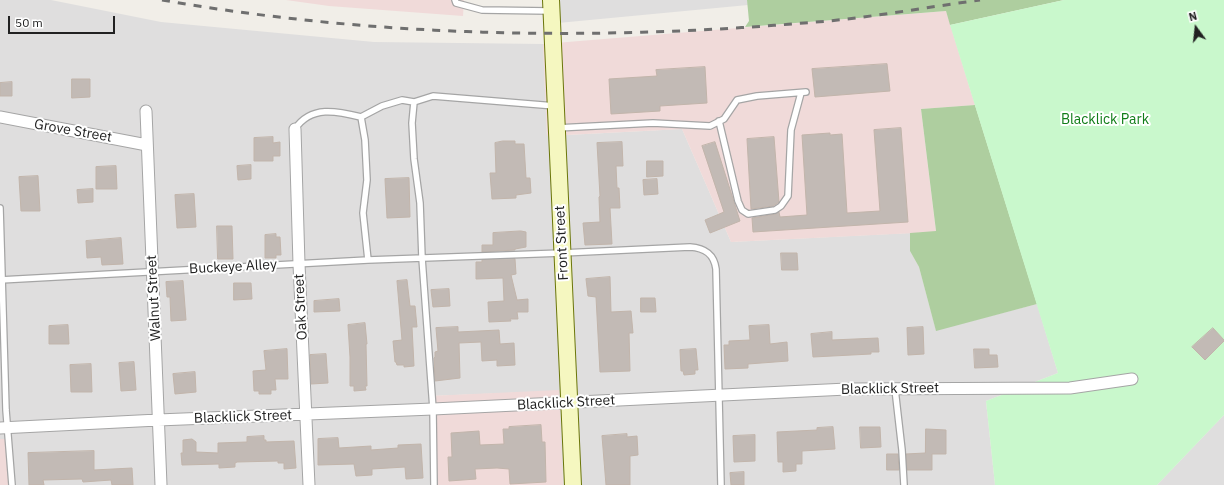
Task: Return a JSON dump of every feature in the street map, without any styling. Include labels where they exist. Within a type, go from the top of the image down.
[{"type":"street","name":"Front Street","points":[[551,5],[573,485]]},
{"type":"street","name":"Walnut Street","points":[[146,111],[161,485]]},
{"type":"street","name":"Grove Street","points":[[0,117],[147,145]]},
{"type":"street","name":"Oak Street","points":[[295,129],[299,264],[309,485]]},
{"type":"street","name":"Blacklick Street","points":[[4,428],[158,420],[433,410],[847,389],[1070,388],[1132,379]]},
{"type":"lane","points":[[455,0],[456,3],[482,10],[551,5]]},
{"type":"lane","points":[[557,128],[653,123],[710,126],[724,118],[737,100],[757,96],[803,93],[791,130],[788,196],[781,206],[775,210],[748,214],[742,210],[738,200],[719,121]]},
{"type":"lane","points":[[295,129],[302,120],[318,112],[342,112],[361,117],[382,106],[402,100],[414,102],[433,96],[556,106]]},
{"type":"lane","points":[[414,102],[412,123],[414,159],[420,203],[422,258],[433,410],[434,485]]},
{"type":"lane","points":[[361,117],[365,140],[367,180],[363,213],[368,260]]},
{"type":"lane","points":[[0,208],[6,410],[4,428],[12,485]]},
{"type":"lane","name":"Buckeye Alley","points":[[1,280],[368,260],[690,247],[701,248],[714,259],[716,269],[721,485]]},
{"type":"lane","points":[[896,389],[904,485]]},
{"type":"shaded area","points":[[0,0],[51,0],[161,22],[374,42],[543,44],[547,136],[682,129],[731,242],[910,233],[910,251],[919,267],[936,330],[1037,304],[1058,373],[986,401],[995,485],[563,485],[558,391],[430,396],[431,485],[0,485]]},
{"type":"shaded area","points":[[286,0],[464,0],[463,16],[329,6]]},
{"type":"shaded area","points":[[557,0],[747,0],[748,5],[558,23]]},
{"type":"shaded area","points":[[946,11],[975,105],[921,109],[936,232],[731,242],[682,129],[547,136],[543,44]]},
{"type":"shaded area","points":[[559,390],[563,485],[431,485],[429,396]]},
{"type":"shaded area","points":[[1224,415],[1224,485],[1157,485]]},
{"type":"shaded area","points":[[0,439],[6,439],[9,485],[0,485]]},
{"type":"green space","points":[[747,0],[1064,0],[950,25],[946,11],[745,27],[749,21]]},
{"type":"green space","name":"Blacklick Park","points":[[1064,0],[1224,0],[1224,415],[1157,485],[995,485],[986,401],[1058,373],[950,25]]},
{"type":"green space","points":[[975,105],[1037,304],[936,331],[919,267],[910,251],[910,233],[936,231],[921,109]]},
{"type":"building","points":[[887,64],[890,91],[815,97],[812,69]]},
{"type":"building","points":[[705,67],[707,103],[660,106],[660,111],[611,114],[609,79],[657,76],[656,70]]},
{"type":"building","points":[[72,79],[90,79],[90,97],[72,98]]},
{"type":"building","points":[[12,82],[12,96],[0,96],[0,83]]},
{"type":"building","points":[[901,128],[908,222],[753,232],[752,218],[776,214],[779,212],[780,217],[807,215],[802,135],[830,133],[830,135],[842,134],[847,213],[880,211],[874,130]]},
{"type":"building","points":[[273,137],[273,143],[280,142],[280,156],[273,156],[273,161],[254,161],[254,138]]},
{"type":"building","points":[[774,137],[779,202],[773,206],[751,209],[747,139]]},
{"type":"building","points":[[515,141],[515,144],[524,144],[526,178],[530,178],[531,193],[516,195],[516,198],[492,199],[490,173],[496,173],[495,143]]},
{"type":"building","points":[[622,142],[623,166],[616,166],[620,208],[610,208],[612,244],[585,245],[583,223],[600,222],[597,143]]},
{"type":"building","points":[[715,142],[740,221],[710,233],[705,220],[724,212],[702,146]]},
{"type":"building","points":[[647,161],[663,161],[663,176],[647,177]]},
{"type":"building","points":[[251,165],[251,179],[238,180],[237,166]]},
{"type":"building","points":[[116,166],[117,189],[96,189],[96,167]]},
{"type":"building","points":[[38,176],[40,211],[21,211],[19,177]]},
{"type":"building","points":[[409,178],[410,217],[387,218],[385,179]]},
{"type":"building","points":[[657,179],[658,194],[644,195],[643,180]]},
{"type":"building","points":[[93,189],[93,202],[78,203],[77,190]]},
{"type":"building","points":[[194,194],[196,227],[177,228],[175,195]]},
{"type":"building","points":[[217,226],[232,226],[233,259],[218,259]]},
{"type":"building","points":[[526,232],[526,247],[515,250],[482,252],[482,245],[493,245],[493,233]]},
{"type":"building","points":[[276,234],[276,237],[280,237],[281,255],[276,255],[276,258],[265,258],[265,235]]},
{"type":"building","points":[[121,238],[123,264],[102,265],[101,257],[87,258],[86,241]]},
{"type":"building","points":[[781,253],[797,253],[798,270],[782,270]]},
{"type":"building","points":[[515,259],[516,274],[511,275],[517,300],[528,299],[528,312],[517,312],[518,319],[510,319],[511,321],[489,322],[488,302],[504,301],[503,278],[476,279],[476,262],[482,262],[482,260]]},
{"type":"building","points":[[610,277],[611,312],[631,311],[633,333],[629,333],[630,371],[600,372],[596,297],[588,296],[586,279]]},
{"type":"building","points":[[407,280],[410,306],[415,306],[417,327],[412,327],[414,366],[404,367],[404,365],[397,365],[395,362],[393,341],[402,340],[397,281]]},
{"type":"building","points":[[183,281],[186,320],[171,321],[170,297],[167,297],[166,282]]},
{"type":"building","points":[[234,283],[251,283],[252,299],[234,300]]},
{"type":"building","points":[[449,289],[450,306],[433,307],[431,290]]},
{"type":"building","points":[[641,298],[655,298],[656,312],[641,312]]},
{"type":"building","points":[[339,299],[340,311],[314,312],[314,301]]},
{"type":"building","points":[[365,323],[367,344],[367,386],[365,386],[366,390],[354,391],[354,386],[350,386],[348,325]]},
{"type":"building","points":[[68,325],[69,344],[49,344],[49,326]]},
{"type":"building","points":[[769,325],[770,344],[787,342],[788,361],[748,364],[748,368],[725,369],[724,345],[729,345],[729,341],[750,340],[749,326]]},
{"type":"building","points":[[458,327],[458,332],[499,330],[500,344],[514,343],[515,365],[497,366],[497,360],[482,361],[481,342],[459,343],[460,378],[435,381],[434,358],[435,352],[438,351],[436,328]]},
{"type":"building","points":[[923,327],[924,354],[908,355],[907,328]]},
{"type":"building","points":[[1213,328],[1224,341],[1205,360],[1192,347]]},
{"type":"building","points":[[832,332],[832,340],[878,338],[879,352],[871,352],[871,354],[813,357],[811,334]]},
{"type":"building","points":[[287,349],[288,379],[275,379],[276,390],[271,390],[271,394],[259,394],[259,391],[254,391],[253,371],[266,370],[264,351]]},
{"type":"building","points":[[696,349],[698,370],[695,370],[695,374],[684,375],[683,371],[681,371],[680,350]]},
{"type":"building","points":[[974,349],[989,349],[989,355],[997,355],[998,367],[975,368]]},
{"type":"building","points":[[326,354],[328,383],[311,384],[310,355]]},
{"type":"building","points":[[134,362],[136,390],[121,391],[119,363]]},
{"type":"building","points":[[91,364],[92,392],[71,392],[70,365]]},
{"type":"building","points":[[195,372],[196,392],[175,394],[173,374]]},
{"type":"building","points":[[541,425],[542,442],[545,442],[546,482],[510,484],[509,469],[497,468],[475,469],[476,479],[449,481],[448,457],[452,457],[451,433],[479,431],[480,445],[504,444],[503,429],[509,429],[509,427]]},
{"type":"building","points":[[833,427],[835,449],[802,451],[802,464],[796,464],[796,471],[783,472],[783,462],[778,462],[777,432],[817,430],[817,428]]},
{"type":"building","points":[[860,427],[880,427],[881,447],[861,448]]},
{"type":"building","points":[[926,429],[946,430],[946,454],[932,454],[932,470],[907,470],[906,454],[925,453]]},
{"type":"building","points":[[627,434],[627,437],[637,436],[638,455],[630,456],[630,485],[606,485],[602,436]]},
{"type":"building","points":[[755,435],[755,461],[734,462],[733,436]]},
{"type":"building","points":[[264,436],[264,440],[266,440],[266,442],[294,441],[296,468],[284,469],[284,463],[278,463],[278,461],[237,462],[235,463],[235,467],[219,468],[219,464],[182,465],[181,453],[183,453],[183,440],[192,439],[196,442],[196,452],[218,453],[218,443],[247,442],[247,437]]},
{"type":"building","points":[[338,438],[339,448],[371,446],[371,450],[398,448],[398,445],[421,444],[423,478],[406,479],[405,467],[372,469],[372,475],[356,476],[354,464],[318,465],[318,439]]},
{"type":"building","points":[[94,451],[94,470],[132,468],[133,485],[112,485],[111,480],[83,482],[82,479],[43,480],[44,485],[29,485],[28,453]]},
{"type":"building","points":[[887,454],[898,454],[899,470],[887,470]]},
{"type":"building","points":[[744,472],[744,485],[731,485],[730,473]]},
{"type":"railway","points":[[162,0],[322,22],[482,32],[563,33],[724,29],[804,23],[870,16],[980,0]]}]
